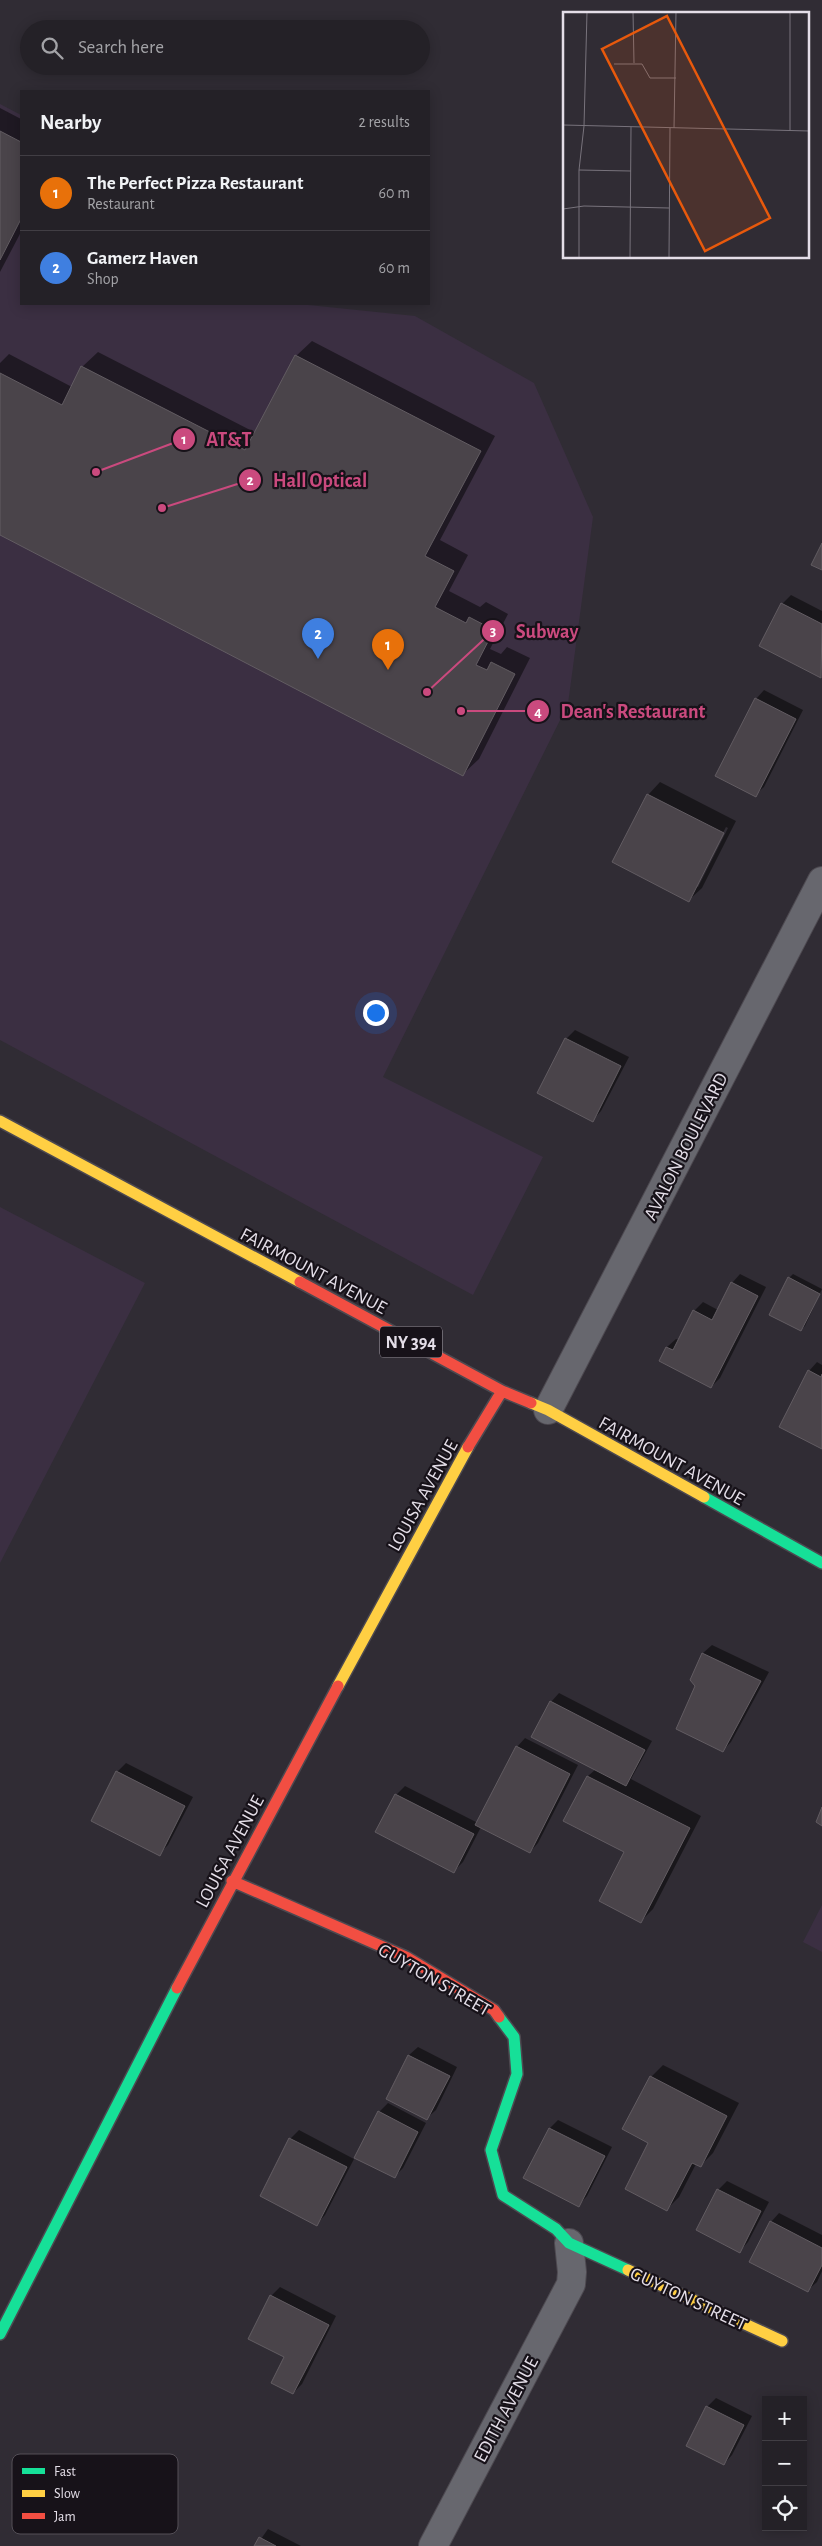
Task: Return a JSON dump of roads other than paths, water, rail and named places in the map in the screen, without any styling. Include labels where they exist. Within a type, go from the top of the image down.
[{"type":"street","name":"AVALON BOULEVARD","points":[[548,1410],[822,881]]},
{"type":"street","name":"FAIRMOUNT AVENUE","points":[[0,1122],[502,1391],[548,1410],[822,1563]]},
{"type":"street","name":"LOUISA AVENUE","points":[[0,2334],[232,1881],[455,1468],[502,1391]]},
{"type":"street","name":"GUYTON STREET","points":[[232,1881],[406,1957],[494,2010],[514,2037],[517,2074],[491,2150],[503,2195],[556,2229],[569,2243],[782,2341]]},
{"type":"street","name":"EDITH AVENUE","points":[[433,2546],[571,2284],[572,2272],[569,2243]]},
{"type":"place","name":"AT&T","points":[[96,472]]},
{"type":"place","name":"Hall Optical","points":[[162,508]]},
{"type":"place","name":"Gamerz Haven","points":[[318,659]]},
{"type":"place","name":"The Perfect Pizza Restaurant","points":[[388,670]]},
{"type":"place","name":"Subway","points":[[427,692]]},
{"type":"place","name":"Dean's Restaurant","points":[[461,711]]}]
